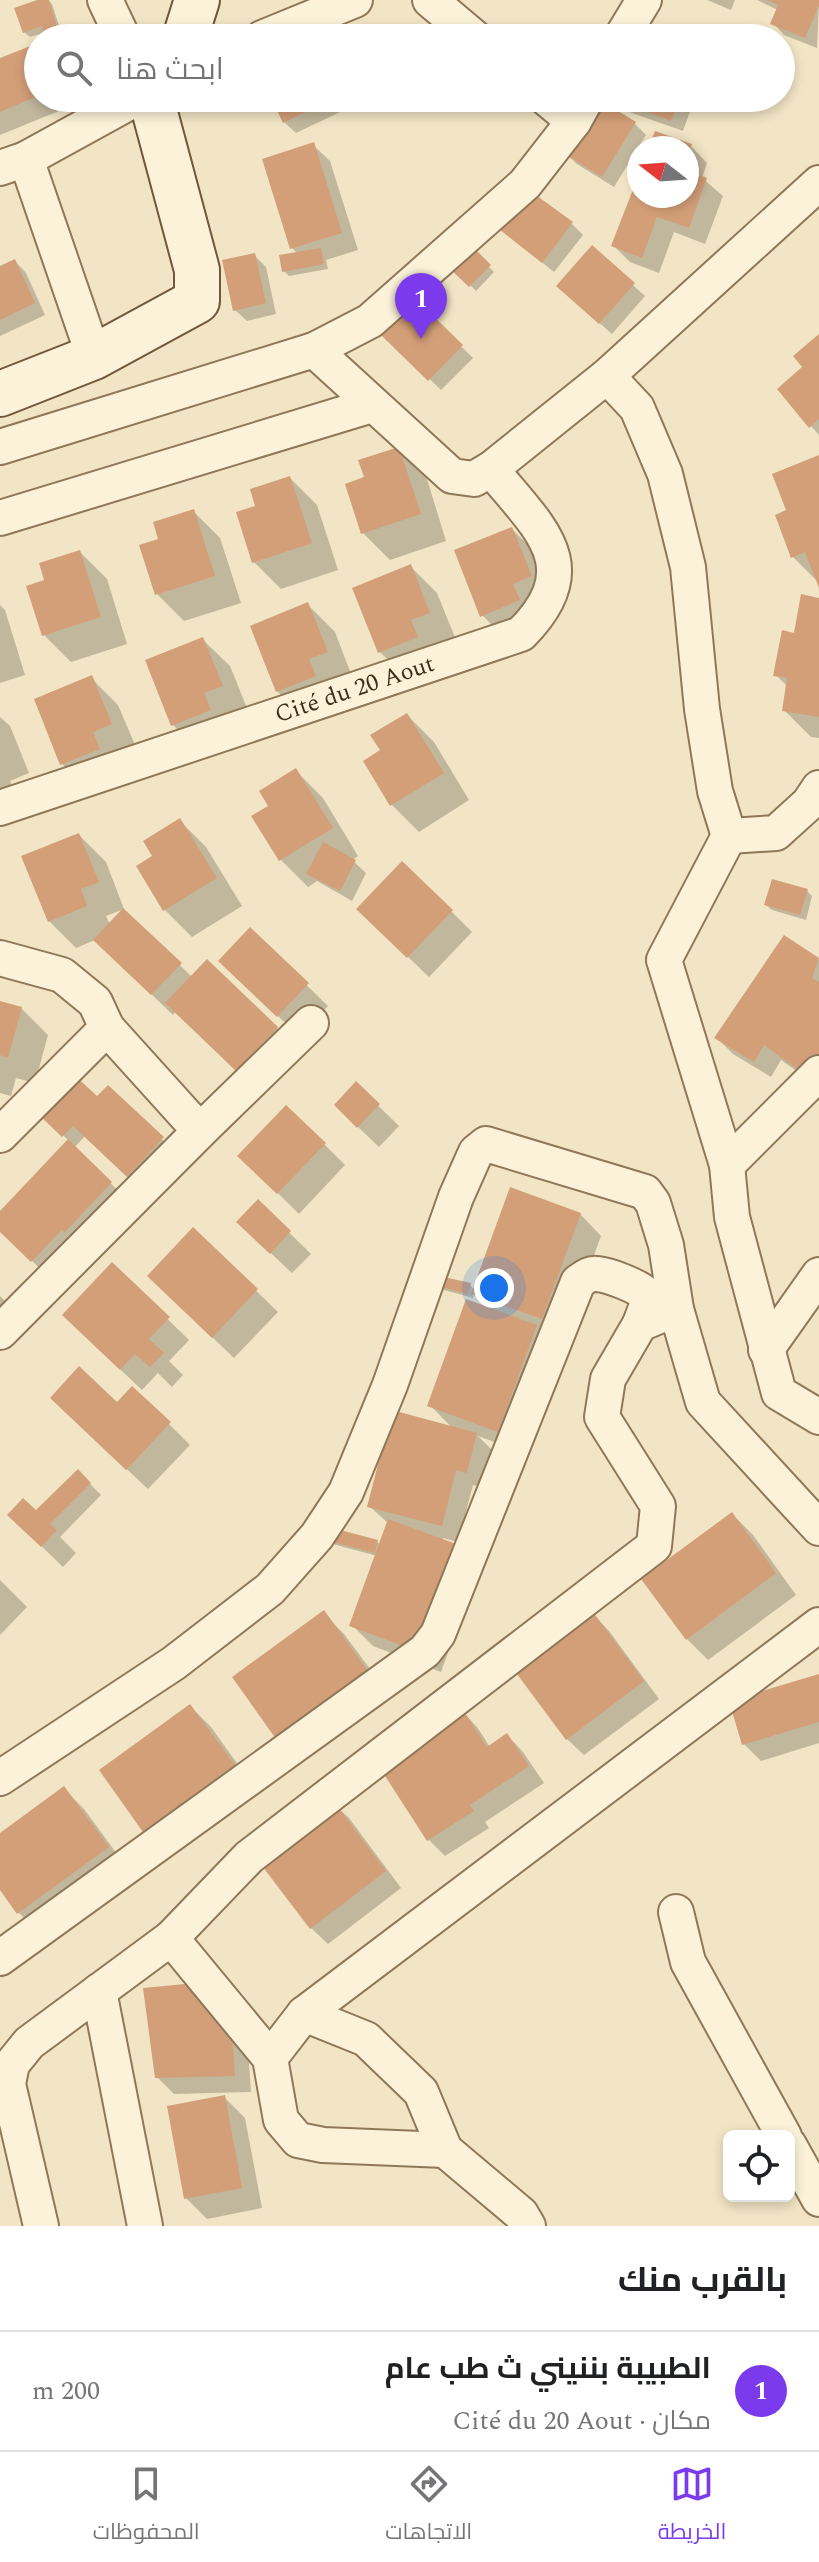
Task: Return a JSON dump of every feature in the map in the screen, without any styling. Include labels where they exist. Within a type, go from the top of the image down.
[{"type":"street","points":[[105,0],[116,24]]},
{"type":"street","points":[[189,24],[197,0]]},
{"type":"street","points":[[296,24],[355,0]]},
{"type":"street","points":[[430,0],[458,24]]},
{"type":"street","points":[[629,24],[644,0]]},
{"type":"street","points":[[94,357],[13,164],[111,112]]},
{"type":"street","points":[[0,394],[94,357],[197,301],[197,270],[155,112]]},
{"type":"street","points":[[0,447],[314,350],[370,321],[525,184],[579,112]]},
{"type":"street","points":[[314,350],[452,476],[474,479],[491,469],[607,376],[819,183]]},
{"type":"street","points":[[607,376],[637,408],[665,474],[688,567],[702,709],[715,791],[729,836],[664,960],[727,1165],[732,1217],[779,1393],[819,1417]]},
{"type":"street","points":[[0,518],[372,405]]},
{"type":"street","name":"Cité du 20 Aout","points":[[0,808],[521,634],[542,614],[556,577],[547,538],[491,469]]},
{"type":"street","points":[[729,836],[776,833],[809,803],[819,788]]},
{"type":"street","points":[[0,958],[62,975],[95,1002],[107,1028],[200,1131]]},
{"type":"street","points":[[0,1332],[311,1023]]},
{"type":"street","points":[[0,1135],[107,1028]]},
{"type":"street","points":[[727,1165],[819,1073]]},
{"type":"street","points":[[0,1778],[174,1663],[270,1589],[317,1536],[346,1492],[390,1385],[456,1197],[476,1152],[486,1144],[645,1192],[653,1203],[666,1245],[676,1309],[703,1402],[819,1528]]},
{"type":"street","points":[[0,1958],[425,1651],[438,1634],[578,1282],[596,1274],[639,1288],[647,1295],[640,1324],[608,1379],[602,1417],[658,1506],[654,1546],[249,1857],[171,1938],[6,2062],[8,2084],[41,2226]]},
{"type":"street","points":[[766,1350],[819,1275]]},
{"type":"street","points":[[640,1324],[676,1309]]},
{"type":"street","points":[[270,2058],[304,2014],[819,1625]]},
{"type":"street","points":[[676,1912],[688,1962],[781,2130]]},
{"type":"street","points":[[171,1938],[270,2058],[281,2120],[298,2140],[323,2145],[445,2150]]},
{"type":"street","points":[[99,1991],[145,2226]]},
{"type":"street","points":[[304,2014],[366,2039],[421,2092],[445,2150],[521,2214],[528,2226]]},
{"type":"street","points":[[795,2156],[819,2199]]},
{"type":"building","points":[[37,0],[49,0],[56,24],[24,24],[23,33],[14,8]]},
{"type":"building","points":[[767,0],[819,0],[805,38],[795,34],[795,24],[770,24],[778,5]]},
{"type":"building","points":[[24,49],[24,102],[0,112],[0,58]]},
{"type":"building","points":[[278,112],[306,112],[283,123]]},
{"type":"building","points":[[588,112],[620,112],[636,122],[602,177],[563,153]]},
{"type":"building","points":[[647,112],[675,112],[671,121]]},
{"type":"building","points":[[655,131],[669,136],[653,136]]},
{"type":"building","points":[[314,142],[342,233],[290,249],[262,159]]},
{"type":"building","points":[[699,175],[707,178],[699,200]]},
{"type":"building","points":[[529,190],[573,222],[542,263],[500,230]]},
{"type":"building","points":[[627,205],[627,208],[696,208],[689,228],[657,217],[642,258],[611,246]]},
{"type":"building","points":[[468,242],[491,265],[469,287],[446,265]]},
{"type":"building","points":[[592,245],[635,283],[599,324],[556,286]]},
{"type":"building","points":[[321,248],[324,264],[282,272],[279,255]]},
{"type":"building","points":[[255,253],[266,303],[233,311],[222,260]]},
{"type":"building","points":[[15,259],[35,303],[0,320],[0,266]]},
{"type":"building","points":[[413,296],[463,345],[428,381],[379,333]]},
{"type":"building","points":[[819,334],[819,419],[809,428],[777,389],[802,367],[793,356]]},
{"type":"building","points":[[399,447],[421,514],[361,534],[345,484],[364,477],[358,460]]},
{"type":"building","points":[[819,455],[819,588],[805,552],[791,558],[775,515],[786,510],[772,474]]},
{"type":"building","points":[[290,476],[312,543],[252,563],[236,512],[255,506],[250,489]]},
{"type":"building","points":[[194,509],[215,576],[155,595],[139,545],[158,539],[153,522]]},
{"type":"building","points":[[512,527],[532,576],[513,584],[520,600],[480,617],[454,550]]},
{"type":"building","points":[[80,550],[101,617],[42,636],[26,586],[44,580],[39,563]]},
{"type":"building","points":[[411,564],[430,613],[411,620],[418,637],[378,653],[352,588]]},
{"type":"building","points":[[801,594],[819,598],[819,717],[782,711],[787,678],[773,676],[782,630],[794,633]]},
{"type":"building","points":[[308,602],[328,652],[309,659],[316,676],[276,692],[250,626]]},
{"type":"building","points":[[203,637],[223,686],[204,693],[211,710],[171,726],[145,660]]},
{"type":"building","points":[[92,675],[112,724],[93,732],[100,749],[60,765],[34,699]]},
{"type":"building","points":[[407,713],[444,773],[390,806],[363,761],[380,750],[370,735]]},
{"type":"building","points":[[296,768],[333,828],[279,861],[251,816],[268,806],[259,791]]},
{"type":"building","points":[[180,818],[217,878],[163,911],[136,866],[152,856],[143,841]]},
{"type":"building","points":[[79,833],[99,882],[81,889],[87,906],[48,922],[21,856]]},
{"type":"building","points":[[323,842],[356,860],[340,891],[306,874]]},
{"type":"building","points":[[402,861],[453,910],[407,958],[356,909]]},
{"type":"building","points":[[772,879],[808,889],[800,915],[764,905]]},
{"type":"building","points":[[123,908],[182,963],[151,995],[93,940]]},
{"type":"building","points":[[250,927],[309,983],[277,1017],[218,961]]},
{"type":"building","points":[[784,935],[819,958],[812,978],[819,982],[819,1055],[807,1076],[764,1045],[754,1062],[714,1038]]},
{"type":"building","points":[[207,959],[278,1027],[236,1071],[165,1003]]},
{"type":"building","points":[[0,1001],[22,1007],[8,1058],[0,1055]]},
{"type":"building","points":[[70,1071],[97,1096],[108,1085],[164,1137],[127,1177],[73,1126],[62,1137],[34,1110]]},
{"type":"building","points":[[356,1081],[380,1104],[357,1128],[334,1105]]},
{"type":"building","points":[[286,1105],[326,1143],[277,1194],[237,1156]]},
{"type":"building","points":[[68,1139],[112,1182],[64,1233],[62,1230],[31,1262],[0,1232],[0,1211]]},
{"type":"building","points":[[510,1187],[581,1213],[542,1319],[471,1294]]},
{"type":"building","points":[[258,1199],[291,1231],[270,1254],[236,1222]]},
{"type":"building","points":[[193,1227],[258,1289],[212,1338],[147,1276]]},
{"type":"building","points":[[112,1262],[170,1317],[149,1339],[164,1353],[150,1367],[135,1354],[120,1370],[62,1315]]},
{"type":"building","points":[[439,1276],[471,1283],[468,1294],[437,1286]]},
{"type":"building","points":[[466,1299],[537,1325],[498,1432],[427,1406]]},
{"type":"building","points":[[79,1366],[117,1402],[132,1386],[171,1422],[126,1470],[50,1398]]},
{"type":"building","points":[[392,1410],[477,1433],[467,1473],[456,1470],[442,1526],[367,1507]]},
{"type":"building","points":[[78,1469],[91,1483],[50,1524],[57,1530],[41,1547],[7,1515],[23,1498],[36,1510]]},
{"type":"building","points":[[732,1512],[776,1573],[686,1640],[641,1579]]},
{"type":"building","points":[[388,1519],[459,1545],[420,1652],[349,1626]]},
{"type":"building","points":[[325,1526],[378,1540],[375,1553],[321,1539]]},
{"type":"building","points":[[324,1610],[368,1671],[276,1739],[232,1677]]},
{"type":"building","points":[[593,1612],[644,1681],[566,1740],[514,1670]]},
{"type":"building","points":[[819,1674],[819,1722],[742,1745],[729,1701]]},
{"type":"building","points":[[190,1704],[235,1765],[143,1832],[99,1770]]},
{"type":"building","points":[[461,1707],[487,1747],[507,1733],[529,1766],[470,1805],[474,1811],[427,1841],[376,1762]]},
{"type":"building","points":[[64,1786],[109,1847],[17,1914],[0,1890],[0,1833]]},
{"type":"building","points":[[332,1799],[386,1871],[310,1929],[256,1858]]},
{"type":"building","points":[[216,1981],[230,2005],[235,2076],[155,2078],[143,1988]]},
{"type":"building","points":[[225,2095],[242,2188],[184,2199],[167,2106]]},
{"type":"place","name":"الطبيبة بننيني ث طب عام","points":[[421,339]]}]
